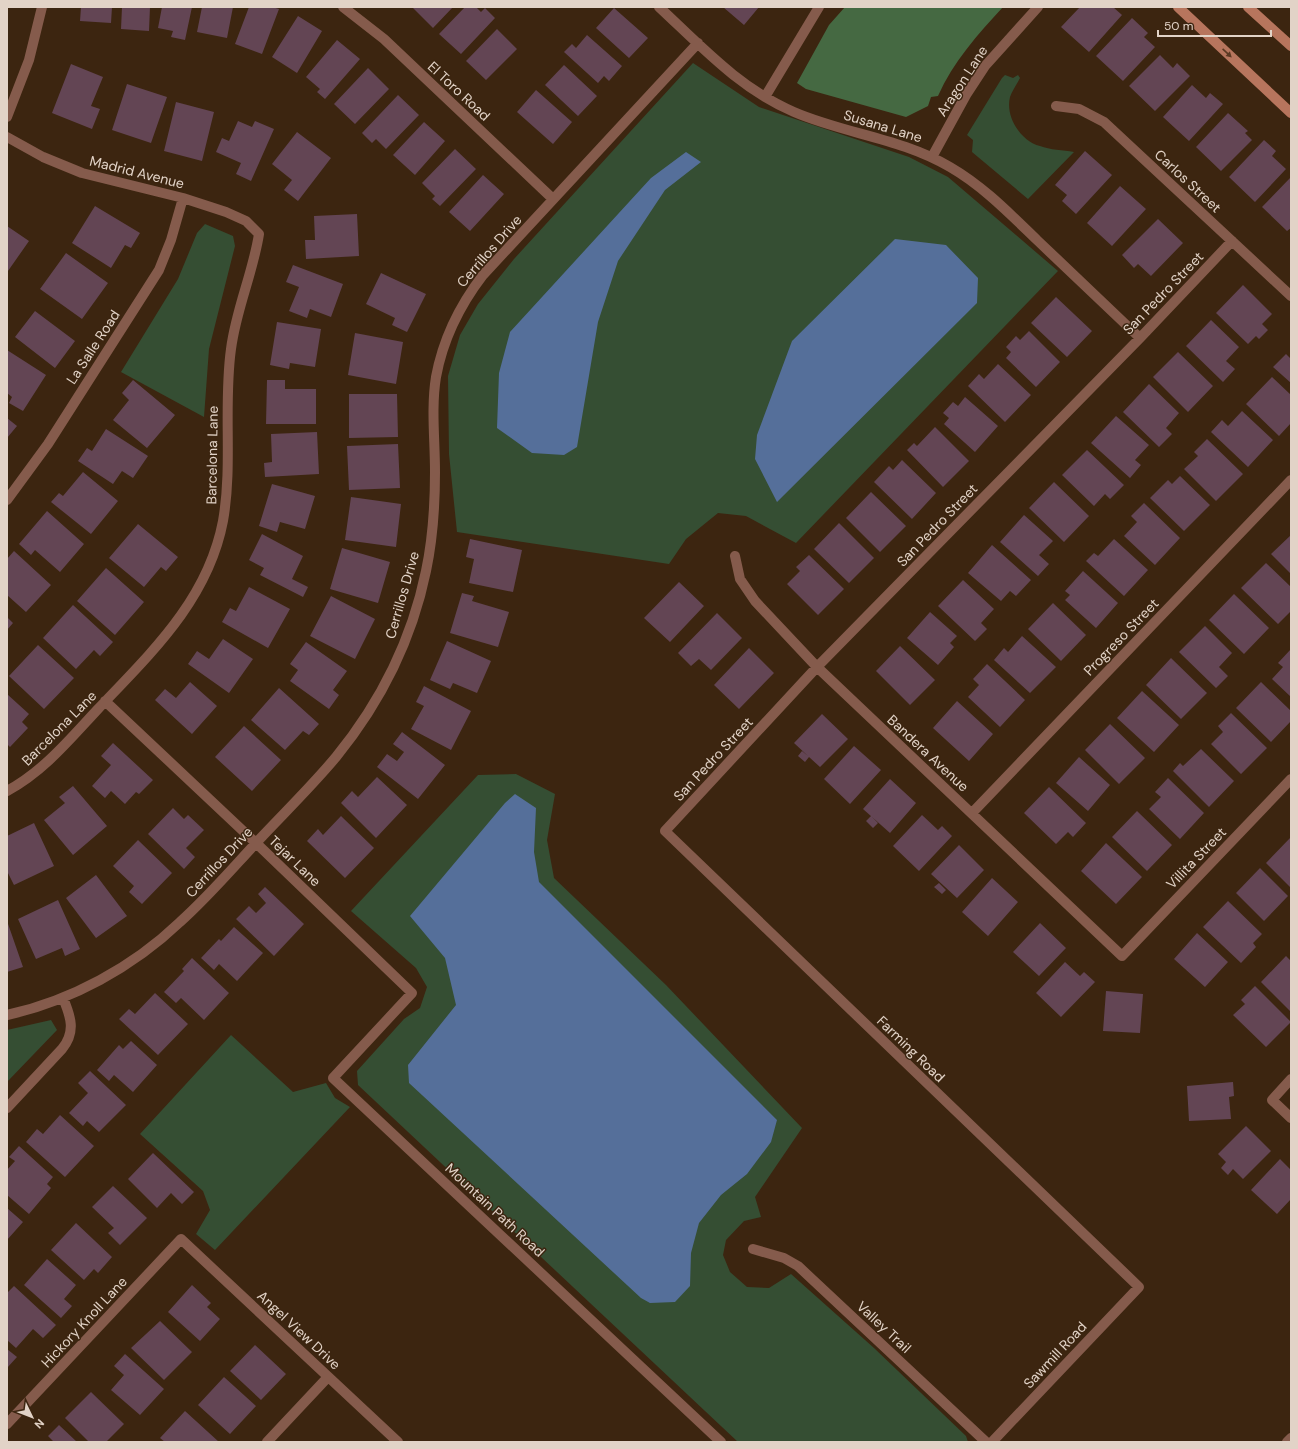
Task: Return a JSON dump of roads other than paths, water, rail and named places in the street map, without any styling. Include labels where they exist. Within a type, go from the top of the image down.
[{"type":"street","points":[[7,117],[29,60],[42,7]]},
{"type":"street","name":"El Toro Road","points":[[343,7],[384,39],[553,199]]},
{"type":"street","name":"Susana Lane","points":[[659,7],[730,73],[765,97],[808,118],[895,142],[932,157],[968,178],[990,195],[1140,338]]},
{"type":"street","points":[[765,97],[819,7]]},
{"type":"street","name":"Aragon Lane","points":[[932,157],[966,95],[985,66],[1038,7]]},
{"type":"street","points":[[1178,7],[1291,113]]},
{"type":"street","points":[[1248,7],[1291,46]]},
{"type":"street","name":"Cerrillos Drive","points":[[7,1015],[64,998],[106,977],[163,938],[197,906],[336,757],[366,716],[392,671],[412,623],[426,573],[435,496],[434,397],[437,372],[445,342],[460,308],[481,278],[698,43]]},
{"type":"street","name":"Carlos Street","points":[[1056,106],[1079,109],[1104,122],[1291,296]]},
{"type":"street","name":"Madrid Avenue","points":[[7,137],[43,157],[82,173],[124,185],[183,198],[226,212],[246,221],[259,234]]},
{"type":"street","name":"La Salle Road","points":[[7,500],[48,444],[156,275],[172,240],[183,198]]},
{"type":"street","name":"Barcelona Lane","points":[[7,791],[43,766],[160,643],[184,613],[204,579],[218,542],[226,503],[228,484],[227,395],[231,347],[241,299],[256,254],[259,234]]},
{"type":"street","name":"San Pedro Street","points":[[665,831],[817,667],[1140,338],[1232,241]]},
{"type":"street","name":"Progreso Street","points":[[972,814],[1291,480]]},
{"type":"street","name":"Bandera Avenue","points":[[735,556],[740,579],[755,601],[817,667],[1122,956]]},
{"type":"street","name":"Tejar Lane","points":[[106,701],[256,842],[412,993]]},
{"type":"street","name":"Villita Street","points":[[1122,956],[1291,779]]},
{"type":"street","name":"Farming Road","points":[[665,831],[1139,1287]]},
{"type":"street","name":"Mountain Path Road","points":[[412,993],[333,1078],[722,1442]]},
{"type":"street","points":[[7,1108],[69,1040],[72,1030],[71,1018],[64,998]]},
{"type":"street","points":[[1291,1079],[1272,1100],[1291,1118]]},
{"type":"street","name":"Angel View Drive","points":[[181,1239],[398,1442]]},
{"type":"street","name":"Hickory Knoll Lane","points":[[7,1424],[181,1239]]},
{"type":"street","name":"Valley Trail","points":[[753,1249],[784,1258],[798,1266],[986,1442]]},
{"type":"street","name":"Sawmill Road","points":[[992,1442],[1139,1287]]},
{"type":"street","points":[[267,1442],[328,1377]]},
{"type":"street","points":[[1287,1442],[1291,1438]]},
{"type":"water","points":[[686,152],[701,162],[665,190],[618,261],[598,322],[577,447],[564,455],[532,453],[497,428],[499,373],[510,332],[651,178]]},
{"type":"water","points":[[895,239],[946,245],[978,278],[977,303],[777,502],[755,459],[757,435],[792,341]]},
{"type":"water","points":[[515,794],[536,808],[534,852],[539,882],[777,1120],[771,1142],[747,1174],[721,1195],[699,1223],[691,1253],[690,1286],[675,1302],[650,1303],[641,1298],[409,1083],[408,1065],[456,1005],[445,958],[410,916],[505,803]]}]
